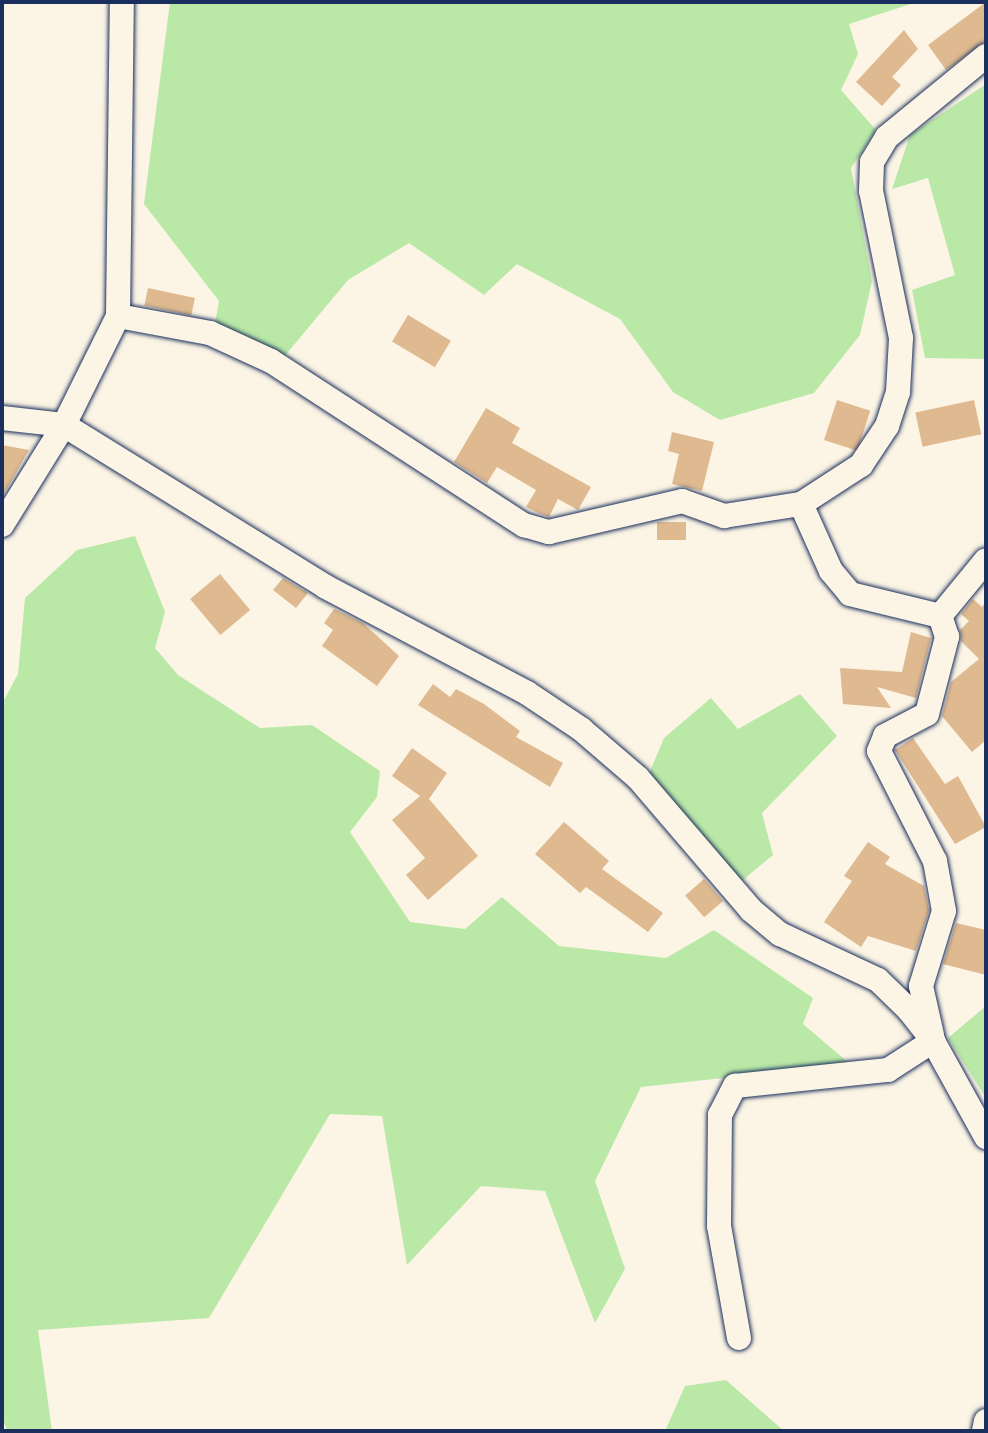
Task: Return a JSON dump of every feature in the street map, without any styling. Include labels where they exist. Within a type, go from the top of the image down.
[{"type":"street","points":[[2,525],[64,425],[118,316],[122,2]]},
{"type":"street","points":[[118,316],[210,334],[271,361],[524,525],[549,532],[682,501],[724,516],[801,504],[861,465],[887,426],[898,392],[901,338],[870,191],[872,162],[887,137],[986,56]]},
{"type":"street","points":[[2,418],[64,425],[326,587],[527,693],[581,729],[638,778],[751,910],[780,934],[878,980],[933,1041],[986,1137]]},
{"type":"street","points":[[801,504],[831,571],[849,594],[940,616]]},
{"type":"street","points":[[940,616],[986,560]]},
{"type":"street","points":[[933,1041],[921,986],[944,911],[935,861],[879,751],[885,736],[927,714],[947,637],[940,616]]},
{"type":"street","points":[[738,1338],[719,1226],[720,1115],[735,1086],[888,1070],[933,1041]]},
{"type":"street","points":[[984,1431],[986,1421]]},
{"type":"green space","points":[[170,2],[917,2],[849,24],[858,54],[841,90],[876,130],[851,168],[872,281],[860,335],[814,393],[720,420],[673,392],[620,319],[517,264],[484,295],[409,243],[348,280],[283,358],[215,323],[219,301],[144,204]]},
{"type":"green space","points":[[986,84],[986,359],[925,358],[912,290],[955,275],[928,178],[892,189],[910,135]]},
{"type":"green space","points":[[135,536],[165,612],[155,648],[178,675],[260,728],[312,725],[380,771],[377,797],[350,832],[410,922],[465,929],[502,897],[559,946],[666,958],[714,930],[813,998],[803,1024],[850,1064],[641,1087],[595,1181],[625,1269],[595,1323],[545,1191],[481,1186],[407,1265],[382,1116],[330,1114],[209,1318],[38,1330],[52,1431],[7,1431],[2,1416],[2,704],[18,674],[25,598],[77,550]]},
{"type":"green space","points":[[800,694],[837,736],[762,813],[773,855],[739,883],[646,781],[664,738],[711,698],[738,729]]},
{"type":"green space","points":[[986,1006],[986,1098],[948,1038]]},
{"type":"green space","points":[[726,1380],[784,1431],[665,1431],[685,1386]]},
{"type":"building","points":[[986,2],[986,41],[946,70],[928,45]]},
{"type":"building","points":[[904,30],[918,49],[892,77],[901,85],[882,106],[856,82]]},
{"type":"building","points":[[148,288],[195,298],[191,316],[144,306]]},
{"type":"building","points":[[408,315],[451,341],[435,367],[392,342]]},
{"type":"building","points":[[837,400],[870,411],[857,451],[824,440]]},
{"type":"building","points":[[974,400],[981,434],[923,447],[915,412]]},
{"type":"building","points":[[486,408],[520,428],[512,443],[591,487],[578,510],[558,499],[549,517],[538,513],[526,507],[536,490],[497,467],[487,483],[454,462]]},
{"type":"building","points":[[672,432],[714,442],[702,491],[672,484],[679,454],[668,451]]},
{"type":"building","points":[[2,445],[29,450],[2,497]]},
{"type":"building","points":[[657,522],[686,522],[686,540],[657,540]]},
{"type":"building","points":[[220,574],[250,610],[220,635],[190,599]]},
{"type":"building","points":[[283,578],[308,593],[296,608],[273,590]]},
{"type":"building","points":[[973,599],[982,607],[986,602],[986,740],[972,752],[942,716],[951,682],[979,659],[961,641],[960,630],[969,621],[961,614]]},
{"type":"building","points":[[334,609],[363,623],[399,656],[377,686],[322,646],[333,630],[324,623]]},
{"type":"building","points":[[911,632],[931,638],[916,698],[877,687],[891,708],[843,704],[840,668],[902,672]]},
{"type":"building","points":[[433,684],[450,697],[456,689],[484,704],[520,731],[516,737],[563,763],[550,787],[418,705]]},
{"type":"building","points":[[913,738],[945,784],[958,776],[986,827],[955,844],[895,750]]},
{"type":"building","points":[[412,748],[447,773],[429,799],[478,856],[428,900],[406,875],[425,858],[392,820],[420,796],[392,776]]},
{"type":"building","points":[[564,822],[609,861],[602,869],[663,913],[648,932],[586,887],[580,893],[535,854]]},
{"type":"building","points":[[868,842],[890,857],[885,864],[924,886],[929,910],[916,951],[868,936],[861,947],[824,922],[852,881],[844,876]]},
{"type":"building","points":[[704,879],[723,901],[704,917],[685,895]]},
{"type":"building","points":[[956,923],[986,930],[986,975],[943,964]]}]
